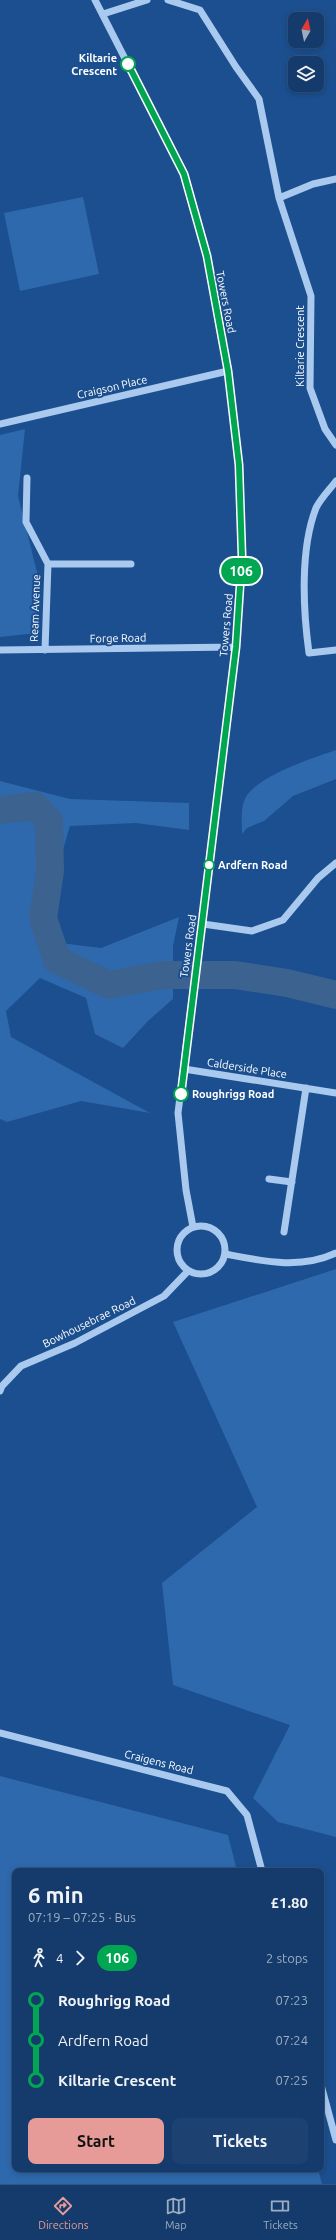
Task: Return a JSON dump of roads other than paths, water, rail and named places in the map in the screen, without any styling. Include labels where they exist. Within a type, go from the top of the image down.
[{"type":"street","name":"Towers Road","points":[[95,0],[184,174],[207,256],[228,371],[239,465],[242,549],[236,647],[211,843],[203,924],[178,1113],[186,1190],[193,1226]]},
{"type":"street","points":[[103,14],[147,0]]},
{"type":"street","name":"Kiltarie Crescent","points":[[168,0],[200,10],[236,67],[259,99],[279,198],[311,296],[310,388],[326,429],[336,445]]},
{"type":"street","points":[[279,198],[313,184],[336,179]]},
{"type":"street","name":"Craigson Place","points":[[0,424],[228,371]]},
{"type":"street","name":"Ream Avenue","points":[[27,478],[26,522],[48,564],[45,650]]},
{"type":"street","points":[[336,481],[316,508],[306,554],[305,620],[309,653],[336,650]]},
{"type":"street","points":[[48,564],[131,564]]},
{"type":"street","name":"Forge Road","points":[[0,650],[236,647]]},
{"type":"street","points":[[203,924],[252,932],[283,920],[318,878],[336,863]]},
{"type":"street","name":"Calderside Place","points":[[184,1069],[336,1093]]},
{"type":"street","points":[[284,1232],[306,1088]]},
{"type":"street","points":[[269,1179],[292,1182]]},
{"type":"street","points":[[203,1225],[217,1231],[223,1240],[225,1254],[222,1262],[210,1272],[197,1274],[188,1271],[183,1267],[178,1259],[177,1251],[181,1237],[193,1226],[203,1225]]},
{"type":"street","points":[[225,1254],[266,1262],[301,1264],[336,1253]]},
{"type":"street","name":"Bowhousebrae Road","points":[[0,1391],[2,1386],[21,1366],[75,1343],[164,1296],[188,1271]]},
{"type":"street","name":"Craigens Road","points":[[0,1733],[227,1791],[247,1815],[261,1868]]},
{"type":"street","points":[[324,2096],[336,2140]]},
{"type":"waterway","points":[[0,810],[35,806],[49,821],[50,871],[43,918],[57,960],[109,985],[162,975],[235,975],[287,983],[336,995]]},
{"type":"place","name":"Kiltarie Crescent","points":[[128,64]]},
{"type":"place","name":"Ardfern Road","points":[[209,865]]},
{"type":"place","name":"Roughrigg Road","points":[[181,1094]]}]
